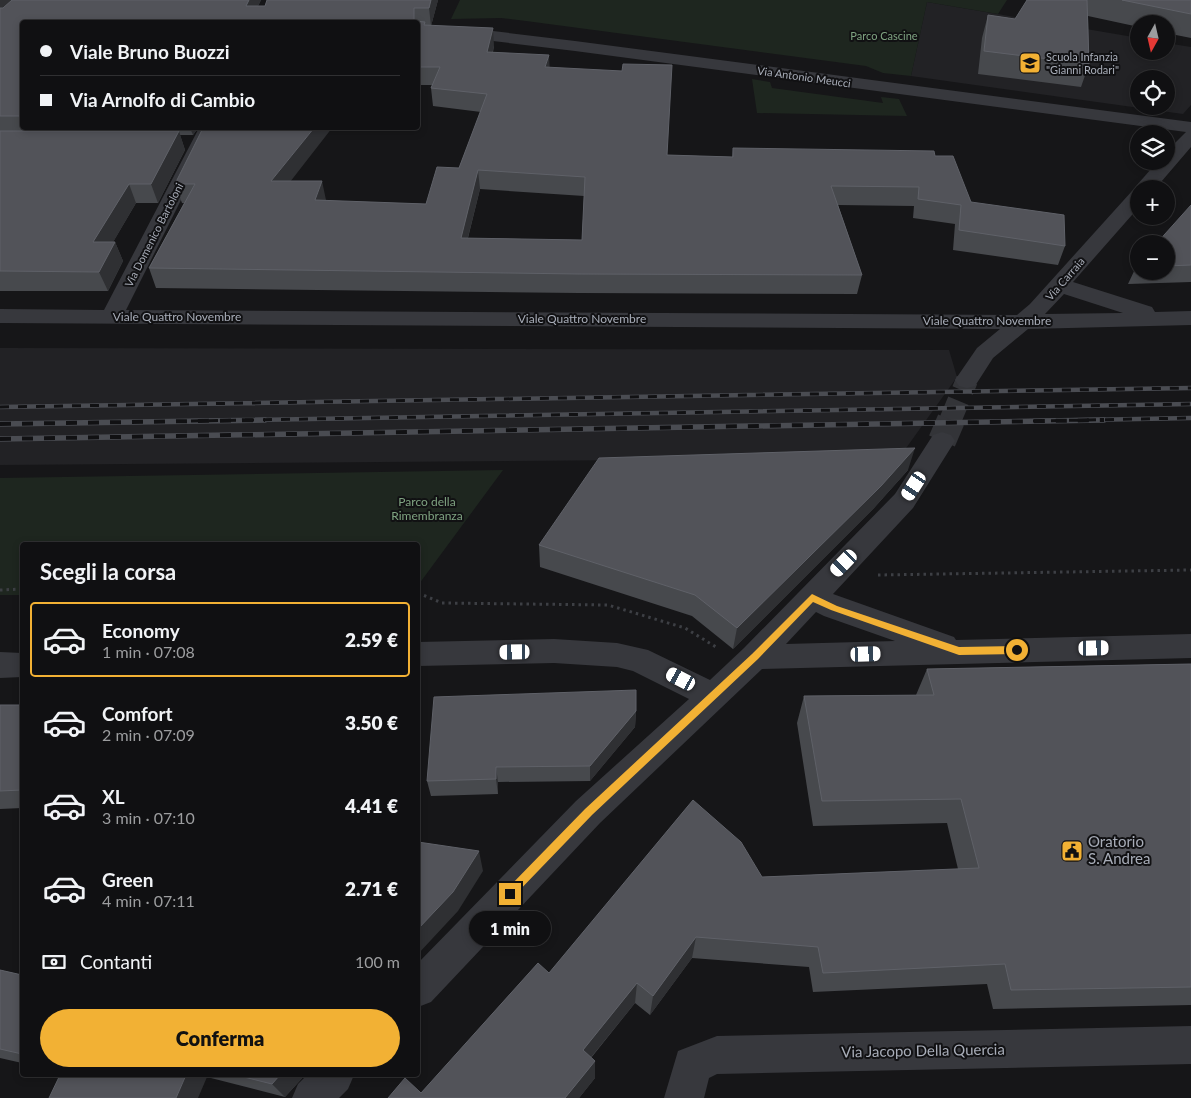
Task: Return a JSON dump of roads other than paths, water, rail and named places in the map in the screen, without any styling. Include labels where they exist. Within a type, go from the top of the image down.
[{"type":"street","name":"Via Antonio Meucci","points":[[420,32],[500,36],[1191,127]]},
{"type":"street","points":[[1152,180],[1191,136]]},
{"type":"street","name":"Via Domenico Bartoloni","points":[[112,316],[197,138]]},
{"type":"street","name":"Via Carraia","points":[[967,380],[985,353],[1038,309],[1130,205]]},
{"type":"street","name":"Viale Quattro Novembre","points":[[1059,284],[1165,318]]},
{"type":"street","name":"Viale Quattro Novembre","points":[[0,316],[1024,322],[1191,318]]},
{"type":"street","points":[[420,987],[588,812],[755,657],[904,501],[942,441]]},
{"type":"street","points":[[812,597],[834,608],[959,651]]},
{"type":"street","points":[[755,657],[1191,646]]},
{"type":"street","points":[[420,654],[554,651],[617,655],[637,659],[651,665],[712,696]]},
{"type":"street","points":[[0,665],[20,665]]},
{"type":"street","name":"Via Jacopo Della Quercia","points":[[684,1098],[692,1065],[717,1055],[1191,1045]]},
{"type":"street","points":[[312,1098],[332,1077]]},
{"type":"tunnel","points":[[950,421],[967,380]]},
{"type":"tunnel","points":[[942,441],[951,420]]},
{"type":"railway","points":[[0,407],[1191,388]]},
{"type":"railway","points":[[191,421],[1191,404]]},
{"type":"railway","points":[[1033,421],[1191,418]]},
{"type":"railway","points":[[0,424],[265,420]]},
{"type":"railway","points":[[0,439],[1104,420]]},
{"type":"place","name":"Scuola Infanzia \"Gianni Rodari\"","points":[[1030,63]]},
{"type":"place","name":"Oratorio S. Andrea","points":[[1072,851]]},
{"type":"park label","name":"Parco Cascine","points":[[884,36]]},
{"type":"park label","name":"Parco della Rimembranza","points":[[427,509]]}]
